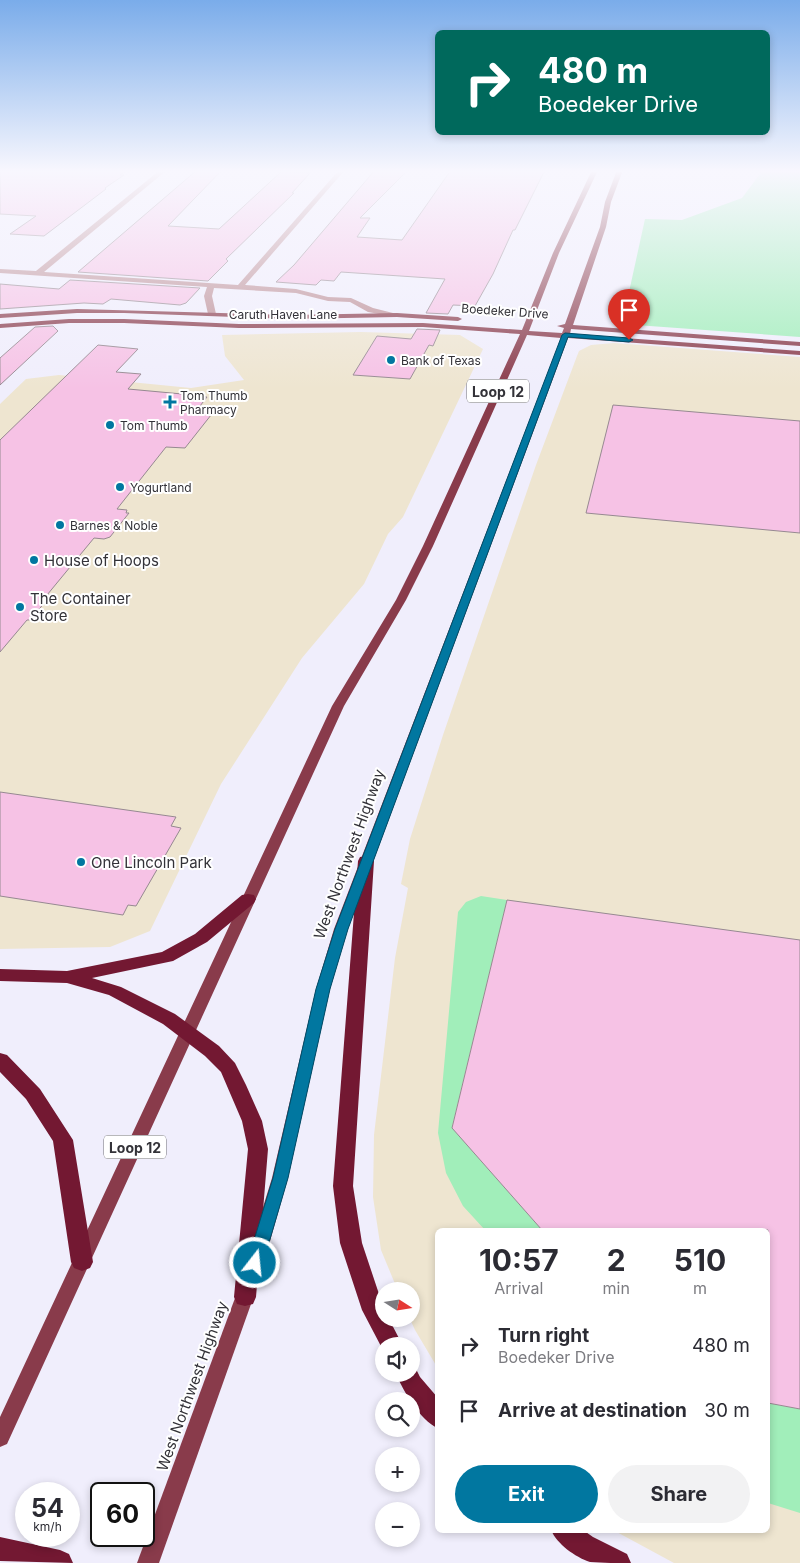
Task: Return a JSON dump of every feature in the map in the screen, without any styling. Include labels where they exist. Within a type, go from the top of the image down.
[{"type":"highway","points":[[366,861],[343,1186],[351,1243],[374,1310],[388,1337]]},
{"type":"highway","points":[[0,975],[67,977],[167,957],[201,938],[248,899]]},
{"type":"highway","points":[[67,977],[115,992],[169,1019],[212,1051],[228,1068],[252,1121],[258,1149],[245,1297]]},
{"type":"highway","points":[[0,1060],[34,1094],[63,1140],[82,1262]]},
{"type":"highway","points":[[411,1382],[435,1413]]},
{"type":"highway","points":[[567,1533],[584,1546],[618,1563]]},
{"type":"highway","points":[[0,1549],[60,1563]]},
{"type":"main road","name":"Loop 12","points":[[0,1438],[338,706],[411,582],[561,243]]},
{"type":"main road","name":"West Northwest Highway","points":[[148,1563],[245,1297],[280,1178],[323,989],[341,929],[471,588],[567,331],[597,243]]},
{"type":"main road","name":"Caruth Haven Lane","points":[[0,316],[77,312],[171,312],[332,317],[396,315]]},
{"type":"main road","points":[[171,312],[183,315],[198,324],[240,315]]},
{"type":"main road","points":[[212,314],[219,320],[239,326]]},
{"type":"main road","name":"Boedeker Drive","points":[[396,315],[465,319]]},
{"type":"main road","name":"Caruth Haven Lane","points":[[0,326],[115,321],[239,326],[524,326],[567,331]]},
{"type":"main road","name":"Boedeker Drive","points":[[524,326],[538,324]]},
{"type":"main road","name":"Boedeker Drive","points":[[548,325],[567,331],[800,353]]},
{"type":"main road","name":"Boedeker Drive","points":[[567,331],[800,344]]},
{"type":"street","points":[[37,274],[75,243]]},
{"type":"street","points":[[240,288],[279,243]]},
{"type":"street","name":"Boedeker Drive","points":[[0,271],[296,291],[328,299],[351,300],[371,310],[396,315]]},
{"type":"street","points":[[211,286],[208,296],[212,314]]},
{"type":"shaded area","points":[[361,332],[460,335],[483,349],[403,517],[388,534],[364,584],[302,658],[221,784],[150,931],[110,947],[0,949],[0,404],[26,379],[59,375],[191,388],[244,380],[225,356],[222,335]]},
{"type":"shaded area","points":[[614,343],[800,357],[800,1563],[674,1563],[619,1533],[770,1533],[770,1228],[435,1228],[435,1364],[414,1328],[420,1328],[420,1282],[394,1282],[381,1250],[373,1197],[374,1135],[395,958],[408,888],[401,884],[410,839],[443,735],[536,465],[579,351],[591,345]]},
{"type":"green space","points":[[640,243],[800,243],[800,337],[622,324]]},
{"type":"green space","points":[[481,896],[507,900],[452,1127],[540,1228],[483,1228],[463,1206],[446,1173],[438,1133],[458,912],[466,902]]},
{"type":"green space","points":[[770,1403],[800,1409],[800,1513],[770,1504]]},
{"type":"building","points":[[112,243],[243,243],[208,281],[78,272]]},
{"type":"building","points":[[313,243],[507,243],[493,274],[475,306],[453,305],[448,314],[426,313],[445,279],[341,272],[334,281],[321,280],[316,285],[276,282]]},
{"type":"building","points":[[70,280],[200,288],[186,303],[180,305],[111,299],[103,304],[84,303],[0,309],[0,284],[59,289]]},
{"type":"building","points":[[53,326],[58,331],[0,385],[0,358],[35,327]]},
{"type":"building","name":"Bank of Texas","points":[[417,329],[440,330],[433,346],[429,345],[410,379],[353,375],[377,336],[411,339]]},
{"type":"building","points":[[98,345],[138,349],[116,372],[141,374],[128,389],[204,396],[207,397],[200,406],[213,407],[212,409],[215,410],[185,448],[166,447],[117,509],[127,510],[126,513],[129,513],[110,537],[104,539],[94,538],[47,595],[51,595],[0,652],[0,440]]},
{"type":"building","points":[[613,405],[800,421],[800,533],[586,513]]},
{"type":"building","name":"One Lincoln Park","points":[[0,792],[176,817],[171,826],[181,828],[136,906],[128,905],[123,915],[0,896]]},
{"type":"building","points":[[507,900],[800,940],[800,1409],[770,1403],[770,1228],[540,1228],[452,1128]]},
{"type":"place","name":"Bank of Texas","points":[[391,360]]},
{"type":"place","name":"Tom Thumb Pharmacy","points":[[170,402]]},
{"type":"place","name":"Tom Thumb","points":[[110,425]]},
{"type":"place","name":"Yogurtland","points":[[120,487]]},
{"type":"place","name":"Barnes & Noble","points":[[60,525]]},
{"type":"place","name":"House of Hoops","points":[[34,560]]},
{"type":"place","name":"The Container Store","points":[[20,607]]},
{"type":"place","name":"One Lincoln Park","points":[[81,862]]},
{"type":"route","points":[[255,1263],[280,1178],[323,989],[341,929],[565,335],[629,340]]}]
